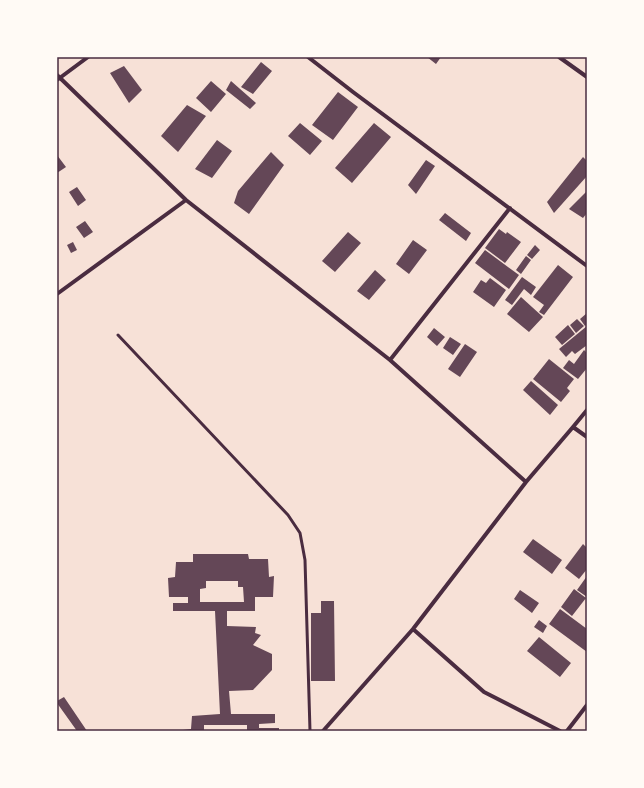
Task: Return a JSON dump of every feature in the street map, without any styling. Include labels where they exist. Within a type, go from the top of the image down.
[{"type":"street","points":[[88,57],[58,78],[186,200],[390,360],[526,482]]},
{"type":"street","points":[[308,57],[352,92],[587,266]]},
{"type":"street","points":[[559,57],[587,77]]},
{"type":"street","points":[[57,294],[186,200]]},
{"type":"street","points":[[390,360],[510,208]]},
{"type":"street","points":[[323,731],[413,629],[526,482],[587,410]]},
{"type":"street","points":[[573,427],[587,437]]},
{"type":"street","points":[[413,629],[484,692],[560,731]]},
{"type":"street","points":[[567,731],[587,705]]},
{"type":"lane","points":[[118,335],[288,515],[300,533],[305,560],[310,731]]},
{"type":"building","points":[[427,57],[441,57],[436,64]]},
{"type":"building","points":[[261,62],[272,71],[253,94],[241,87]]},
{"type":"building","points":[[124,66],[142,90],[129,103],[110,73]]},
{"type":"building","points":[[211,81],[226,94],[211,112],[196,98]]},
{"type":"building","points":[[231,81],[256,103],[250,109],[226,90]]},
{"type":"building","points":[[338,92],[358,107],[333,140],[312,125]]},
{"type":"building","points":[[187,105],[206,116],[178,152],[161,136]]},
{"type":"building","points":[[300,123],[322,141],[310,155],[288,136]]},
{"type":"building","points":[[374,123],[391,137],[352,183],[335,168]]},
{"type":"building","points":[[217,140],[232,151],[212,178],[195,169]]},
{"type":"building","points":[[271,152],[284,165],[249,214],[234,203],[238,191]]},
{"type":"building","points":[[57,155],[66,167],[57,173]]},
{"type":"building","points":[[583,157],[587,161],[587,176],[554,213],[547,202]]},
{"type":"building","points":[[426,160],[435,166],[416,194],[408,185]]},
{"type":"building","points":[[77,187],[86,200],[78,206],[69,192]]},
{"type":"building","points":[[587,191],[587,213],[583,218],[569,209]]},
{"type":"building","points":[[445,213],[471,233],[466,241],[439,220]]},
{"type":"building","points":[[85,221],[93,232],[84,238],[76,227]]},
{"type":"building","points":[[499,229],[506,234],[507,232],[521,242],[505,263],[485,248]]},
{"type":"building","points":[[348,232],[361,243],[335,272],[322,261]]},
{"type":"building","points":[[413,240],[427,250],[409,274],[396,264]]},
{"type":"building","points":[[73,242],[77,250],[71,253],[67,245]]},
{"type":"building","points":[[535,245],[540,250],[532,259],[527,255]]},
{"type":"building","points":[[485,250],[519,275],[509,289],[475,263]]},
{"type":"building","points":[[526,256],[531,260],[521,274],[516,270]]},
{"type":"building","points":[[558,265],[573,277],[544,315],[539,312],[544,305],[533,297]]},
{"type":"building","points":[[375,270],[386,280],[369,300],[357,291]]},
{"type":"building","points":[[522,277],[536,287],[531,295],[524,289],[512,305],[505,300]]},
{"type":"building","points":[[490,278],[506,290],[494,307],[473,292],[481,280],[486,283]]},
{"type":"building","points":[[521,297],[543,317],[529,332],[507,314]]},
{"type":"building","points":[[587,313],[587,324],[585,326],[580,319]]},
{"type":"building","points":[[577,319],[584,326],[576,333],[570,325]]},
{"type":"building","points":[[568,325],[575,334],[562,345],[555,337]]},
{"type":"building","points":[[587,326],[587,345],[575,354],[572,351],[566,357],[559,349]]},
{"type":"building","points":[[434,328],[445,337],[437,346],[427,337]]},
{"type":"building","points":[[450,337],[461,344],[453,355],[443,348]]},
{"type":"building","points":[[465,344],[477,352],[460,377],[448,369]]},
{"type":"building","points":[[584,350],[587,353],[587,368],[578,379],[563,368],[569,360],[574,364]]},
{"type":"building","points":[[549,359],[574,379],[567,388],[570,391],[561,402],[533,379]]},
{"type":"building","points":[[531,381],[558,405],[550,415],[523,390]]},
{"type":"building","points":[[533,539],[562,560],[552,574],[523,552]]},
{"type":"building","points":[[583,544],[587,548],[587,569],[579,579],[565,568]]},
{"type":"building","points":[[193,554],[248,554],[249,559],[268,559],[269,577],[274,576],[273,597],[255,597],[255,611],[227,611],[227,626],[256,627],[255,633],[261,635],[253,645],[272,654],[272,670],[253,690],[229,691],[231,714],[275,714],[275,723],[259,724],[259,728],[279,728],[279,731],[247,731],[247,725],[204,725],[204,731],[183,731],[191,729],[192,716],[220,714],[215,611],[173,611],[173,603],[188,603],[188,597],[169,597],[168,578],[175,577],[176,562],[193,562]],"holes":[[[206,581],[238,581],[238,587],[243,587],[244,602],[200,602],[200,589],[206,588]]]},
{"type":"building","points":[[587,576],[587,597],[577,590]]},
{"type":"building","points":[[574,589],[586,598],[572,616],[561,607]]},
{"type":"building","points":[[520,590],[539,603],[532,613],[514,599]]},
{"type":"building","points":[[321,601],[334,601],[335,681],[311,681],[311,613],[321,613]]},
{"type":"building","points":[[560,609],[587,629],[587,652],[549,624]]},
{"type":"building","points":[[539,620],[547,626],[543,633],[534,627]]},
{"type":"building","points":[[539,637],[571,663],[560,677],[527,651]]},
{"type":"building","points":[[64,697],[87,731],[77,731],[57,703],[57,701]]}]
